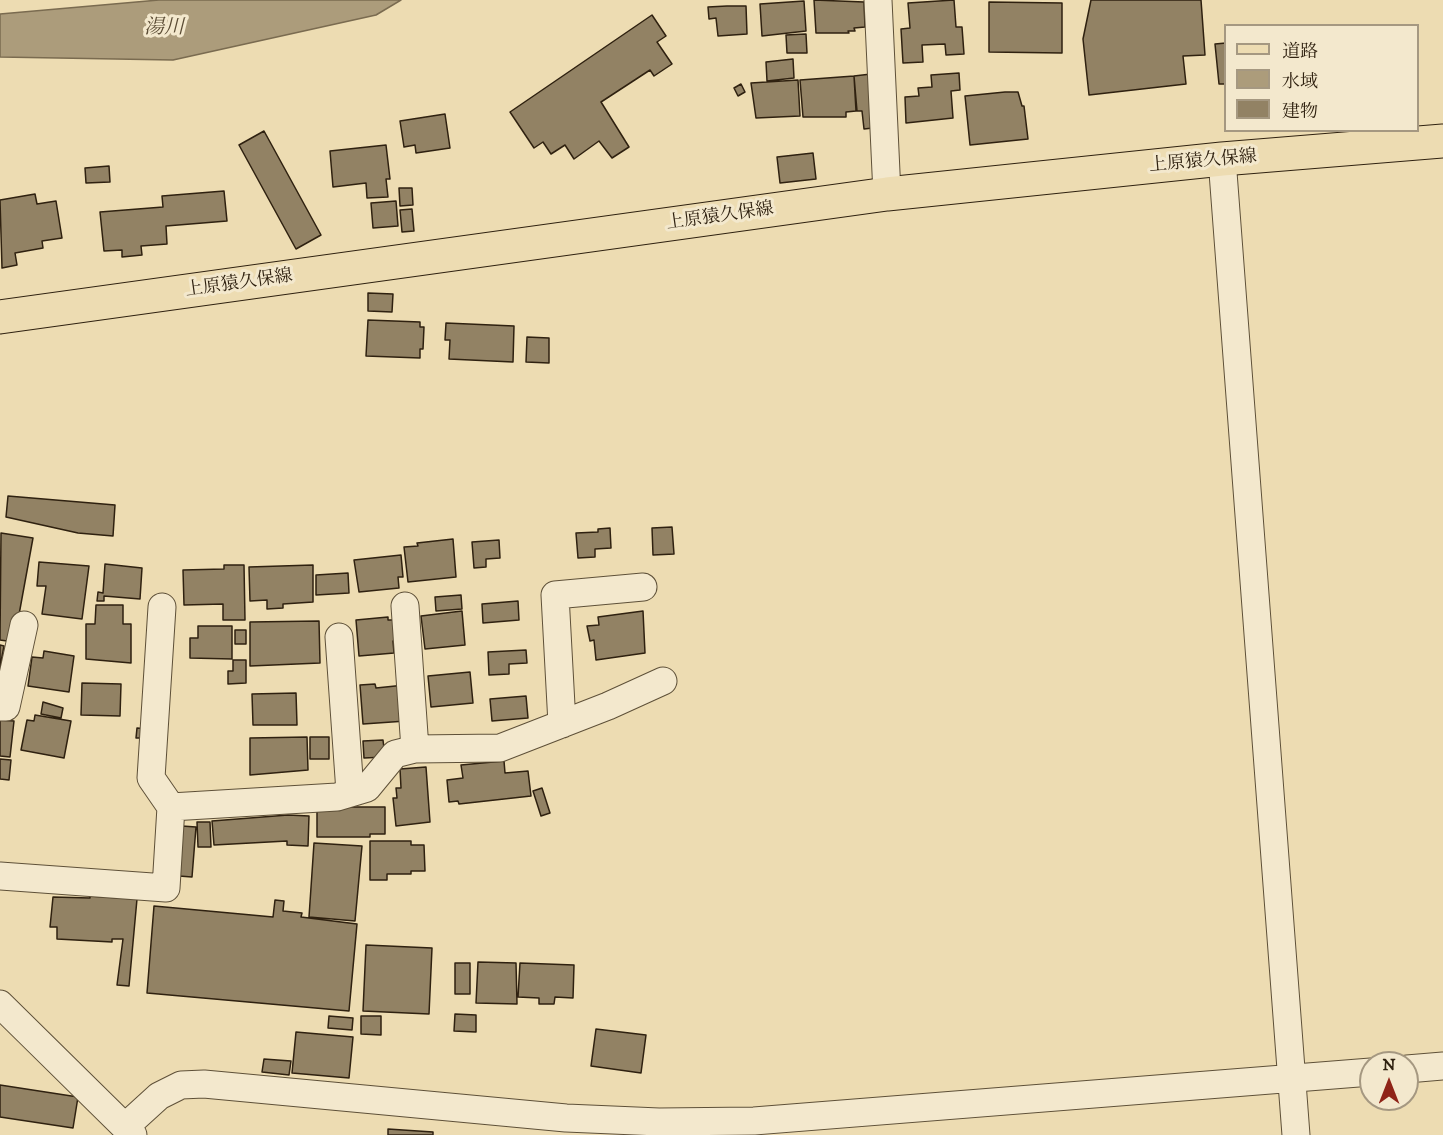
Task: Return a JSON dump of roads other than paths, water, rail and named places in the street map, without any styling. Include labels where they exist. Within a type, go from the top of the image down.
[{"type":"main road","name":"上原猿久保線","points":[[0,317],[887,194],[1221,159],[1443,141]]},
{"type":"street","points":[[878,0],[887,194]]},
{"type":"street","points":[[1221,159],[1296,1135]]},
{"type":"street","points":[[562,724],[555,595],[643,587]]},
{"type":"street","points":[[405,606],[415,750]]},
{"type":"street","points":[[0,876],[166,888],[171,807],[151,778],[162,607]]},
{"type":"street","points":[[0,707],[6,707],[24,624]]},
{"type":"street","points":[[339,637],[350,792]]},
{"type":"street","points":[[171,807],[337,797],[367,788],[395,754],[415,750],[500,748],[663,681]]},
{"type":"street","points":[[0,1004],[129,1131],[159,1096],[181,1085],[238,1086],[566,1118],[658,1122],[754,1121],[1359,1073]]},
{"type":"street","points":[[1419,1068],[1443,1066]]},
{"type":"water","name":"湯川","points":[[159,0],[401,0],[376,15],[173,60],[0,57],[0,14]]}]
